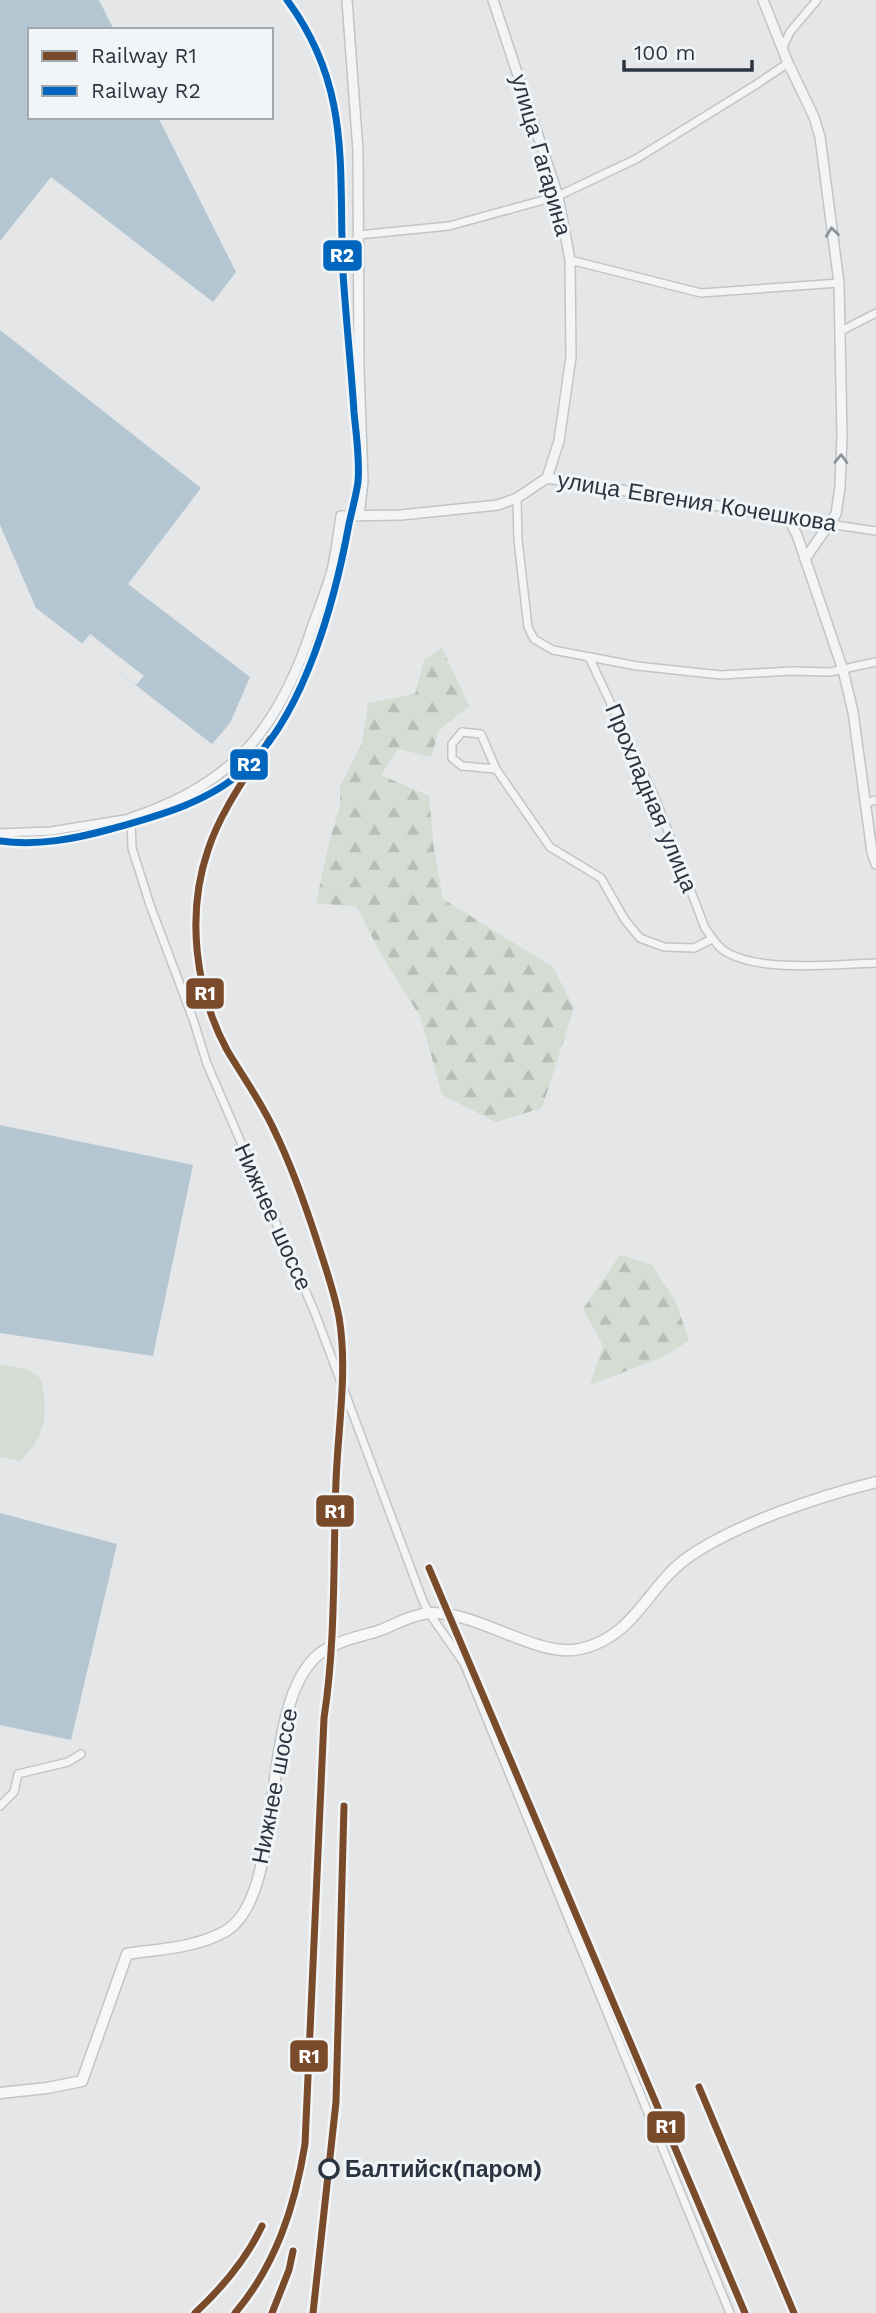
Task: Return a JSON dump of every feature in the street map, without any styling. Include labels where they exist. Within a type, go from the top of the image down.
[{"type":"main road","points":[[429,1613],[473,1620],[551,1648],[574,1650],[592,1647],[613,1637],[632,1620],[665,1576],[689,1556],[720,1538],[846,1489],[876,1482]]},
{"type":"main road","name":"Нижнее шоссе","points":[[0,2093],[82,2081],[127,1954],[180,1947],[211,1938],[226,1931],[243,1915],[258,1877],[286,1721],[302,1675],[318,1655],[330,1647],[429,1613]]},
{"type":"street","points":[[0,833],[51,831],[131,818],[162,808],[207,784],[261,734],[282,701],[307,644],[331,573],[341,516],[359,516],[363,481],[359,371],[358,151],[347,0]]},
{"type":"street","name":"улица Гагарина","points":[[493,0],[558,196],[570,260],[571,357],[559,441],[547,478]]},
{"type":"street","points":[[763,0],[788,63],[814,117],[820,137],[839,283],[842,436],[840,503],[805,559]]},
{"type":"street","points":[[782,49],[790,32],[817,0]]},
{"type":"street","points":[[358,235],[449,226],[558,196],[636,159],[788,63]]},
{"type":"street","points":[[570,260],[701,293],[839,283]]},
{"type":"street","points":[[841,331],[876,313]]},
{"type":"street","name":"улица Евгения Кочешкова","points":[[359,516],[482,507],[517,498],[547,478],[876,531]]},
{"type":"street","points":[[517,498],[522,583],[528,627],[534,639],[553,650],[637,666],[721,675],[843,670],[876,662]]},
{"type":"street","points":[[788,518],[797,535],[843,670],[853,712],[876,864]]},
{"type":"street","name":"Прохладная улица","points":[[589,657],[656,800],[705,928],[712,939]]},
{"type":"street","points":[[496,769],[462,766],[452,758],[452,744],[462,732],[481,734],[496,769],[550,847],[601,878],[625,920],[640,938],[664,947],[684,948],[695,948],[712,939],[724,951],[734,956],[774,965],[876,963]]},
{"type":"street","points":[[865,803],[876,800]]},
{"type":"street","name":"Нижнее шоссе","points":[[131,818],[132,848],[207,1063],[311,1302],[429,1613],[464,1663],[730,2313]]},
{"type":"street","points":[[0,1806],[14,1792],[18,1774],[68,1762],[81,1754]]},
{"type":"green space","points":[[442,648],[469,706],[439,730],[431,757],[398,749],[381,775],[429,796],[434,849],[443,899],[553,967],[574,1008],[542,1108],[496,1122],[442,1095],[421,1018],[379,951],[357,907],[316,903],[340,806],[340,787],[362,743],[368,703],[415,694],[424,660]]},
{"type":"green space","points":[[620,1255],[651,1264],[676,1302],[689,1341],[663,1357],[590,1385],[603,1346],[583,1309]]},
{"type":"green space","points":[[0,1364],[29,1370],[41,1379],[45,1413],[43,1423],[36,1442],[20,1461],[0,1457]]},
{"type":"water","points":[[0,0],[99,0],[113,28],[28,28],[28,119],[159,119],[236,272],[213,302],[51,177],[0,241]]},
{"type":"water","points":[[0,330],[201,488],[128,584],[250,677],[230,723],[212,744],[36,608],[0,525]]},
{"type":"water","points":[[0,1125],[193,1165],[153,1356],[0,1333]]},
{"type":"water","points":[[0,1513],[117,1544],[71,1740],[0,1725]]},
{"type":"pier","points":[[90,634],[144,676],[136,685],[82,644]]},
{"type":"rail line","name":"R2","points":[[0,841],[43,842],[97,833],[183,806],[232,780],[267,745],[285,717],[301,687],[326,620],[358,482],[343,273],[338,132],[323,66],[308,33],[287,0]]},
{"type":"rail line","name":"R1","points":[[235,2313],[262,2275],[282,2234],[296,2190],[305,2144],[324,1718],[332,1630],[336,1481],[343,1378],[342,1337],[335,1298],[308,1213],[270,1121],[216,1027],[207,1003],[197,952],[197,900],[213,835],[270,739]]},
{"type":"rail line","name":"R1","points":[[429,1568],[745,2313]]},
{"type":"rail line","name":"R1","points":[[313,2313],[336,2102],[344,1806]]},
{"type":"rail line","name":"R1","points":[[699,2087],[794,2313]]},
{"type":"rail line","name":"R1","points":[[195,2313],[233,2273],[262,2226]]},
{"type":"rail line","name":"R1","points":[[272,2313],[289,2270],[293,2251]]},
{"type":"place","name":"Балтийск(паром)","points":[[329,2169]]}]
